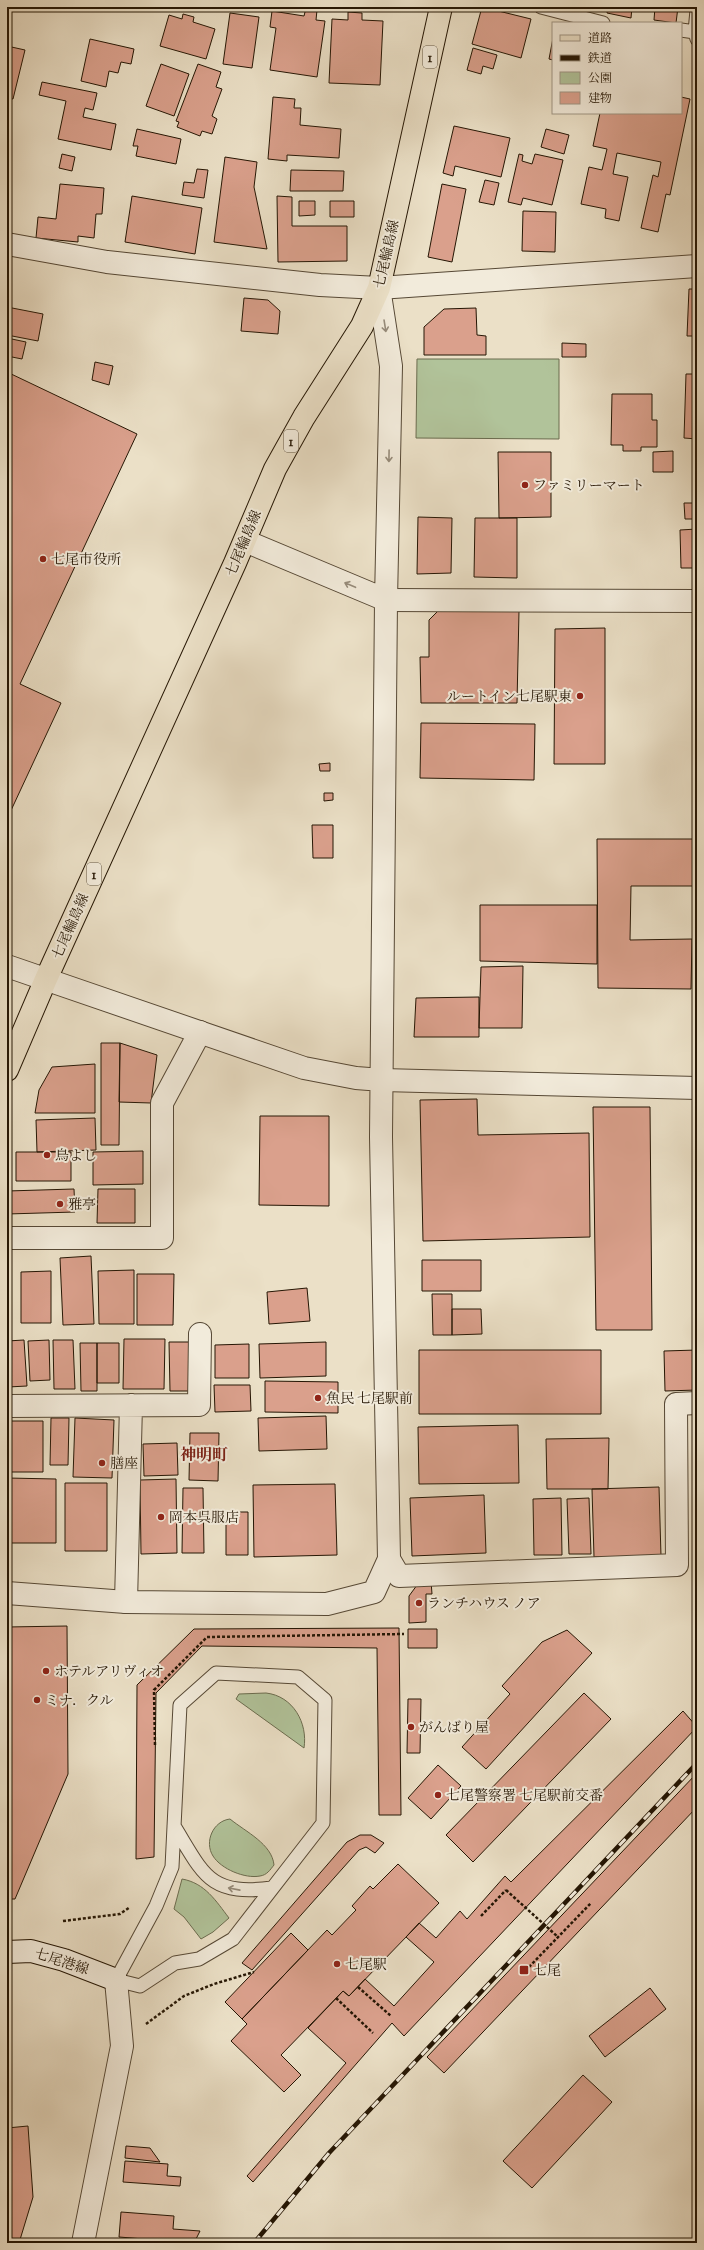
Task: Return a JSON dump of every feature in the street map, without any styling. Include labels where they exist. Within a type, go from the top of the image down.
[{"type":"main road","name":"七尾輪島線","points":[[7,1070],[46,979],[245,541],[276,469],[304,417],[362,326],[379,288],[441,7]]},
{"type":"street","points":[[7,244],[107,262],[320,285],[379,288],[697,266]]},
{"type":"street","points":[[7,1593],[126,1602],[327,1604],[374,1592],[390,1559],[382,1080],[386,600],[391,366],[379,288]]},
{"type":"street","points":[[245,541],[386,600],[697,601]]},
{"type":"street","points":[[7,966],[304,1068],[356,1078],[382,1080],[697,1088]]},
{"type":"street","points":[[7,1238],[162,1238],[162,1103],[200,1032]]},
{"type":"street","points":[[7,1406],[199,1405],[200,1334]]},
{"type":"street","points":[[390,1559],[399,1576],[677,1565],[676,1404],[697,1403]]},
{"type":"street","points":[[126,1602],[131,1405]]},
{"type":"street","name":"七尾港線","points":[[7,1952],[30,1951],[64,1960],[116,1980]]},
{"type":"street","points":[[83,2243],[122,2046],[116,1980]]},
{"type":"lane","points":[[541,7],[599,22]]},
{"type":"lane","points":[[682,30],[696,35],[697,10]]},
{"type":"lane","points":[[216,1674],[298,1677],[325,1700],[323,1823],[233,1939],[199,1959],[175,1963],[140,1986],[116,1980],[156,1906],[172,1868],[174,1826],[180,1705],[216,1674]]},
{"type":"lane","points":[[174,1826],[192,1856],[206,1875],[216,1884],[231,1890],[247,1892],[272,1888]]},
{"type":"path","points":[[481,1916],[506,1890],[558,1937]]},
{"type":"path","points":[[529,1967],[591,1903]]},
{"type":"path","points":[[63,1921],[120,1914],[132,1906]]},
{"type":"path","points":[[140,2029],[184,1996],[214,1984],[254,1972]]},
{"type":"path","points":[[358,1987],[391,2016]]},
{"type":"path","points":[[336,1998],[373,2033]]},
{"type":"green space","points":[[417,359],[559,359],[559,439],[416,438]]},
{"type":"green space","points":[[266,1693],[276,1695],[284,1699],[297,1712],[304,1729],[304,1748],[236,1699],[239,1694]]},
{"type":"green space","points":[[230,1819],[257,1839],[269,1851],[274,1865],[266,1873],[254,1877],[234,1872],[227,1869],[213,1856],[209,1845],[212,1833],[219,1824]]},
{"type":"green space","points":[[182,1879],[197,1884],[204,1889],[229,1918],[213,1932],[201,1939],[184,1917],[174,1909]]},
{"type":"building","points":[[482,7],[531,19],[521,58],[472,44]]},
{"type":"building","points":[[608,7],[632,7],[631,18],[607,13]]},
{"type":"building","points":[[655,7],[678,7],[676,22],[654,20]]},
{"type":"building","points":[[306,8],[317,10],[316,20],[325,21],[317,77],[270,70],[276,28],[270,27],[272,11],[304,16]]},
{"type":"building","points":[[348,12],[362,13],[362,20],[383,21],[380,85],[329,83],[332,19],[348,20]]},
{"type":"building","points":[[230,13],[259,17],[252,68],[223,64]]},
{"type":"building","points":[[183,14],[194,17],[193,22],[215,29],[206,59],[160,46],[169,15],[182,19]]},
{"type":"building","points":[[90,39],[134,49],[131,64],[121,62],[118,73],[109,71],[106,87],[81,81]]},
{"type":"building","points":[[552,43],[552,60],[549,59]]},
{"type":"building","points":[[7,46],[25,50],[13,99],[7,98]]},
{"type":"building","points":[[473,48],[497,55],[493,69],[483,66],[481,74],[467,70]]},
{"type":"building","points":[[161,64],[189,74],[174,116],[146,106]]},
{"type":"building","points":[[198,64],[221,72],[216,87],[222,89],[212,116],[217,119],[212,134],[202,131],[200,136],[177,127],[179,122],[176,121]]},
{"type":"building","points":[[42,82],[97,93],[93,110],[85,108],[83,117],[116,124],[111,150],[58,139],[66,101],[39,95]]},
{"type":"building","points":[[273,97],[295,99],[294,108],[301,108],[300,125],[341,129],[339,158],[287,155],[287,161],[268,159]]},
{"type":"building","points":[[682,97],[690,99],[670,195],[666,194],[658,232],[641,228],[653,175],[658,177],[661,162],[617,153],[613,174],[628,177],[619,221],[605,218],[606,209],[581,204],[589,167],[602,170],[607,149],[593,146],[600,114],[682,114]]},
{"type":"building","points":[[454,126],[510,138],[501,177],[455,166],[453,176],[443,173]]},
{"type":"building","points":[[137,129],[181,139],[176,164],[136,156],[138,146],[133,146]]},
{"type":"building","points":[[546,129],[569,135],[564,154],[541,147]]},
{"type":"building","points":[[62,154],[75,157],[72,171],[59,168]]},
{"type":"building","points":[[519,154],[523,155],[522,161],[532,164],[535,154],[563,160],[552,205],[523,198],[521,205],[508,202]]},
{"type":"building","points":[[225,157],[257,162],[254,187],[267,249],[214,242]]},
{"type":"building","points":[[197,169],[208,170],[204,198],[182,195],[184,182],[194,183]]},
{"type":"building","points":[[291,170],[344,171],[343,191],[290,191]]},
{"type":"building","points":[[485,180],[499,183],[494,205],[479,202]]},
{"type":"building","points":[[60,184],[104,188],[102,214],[96,214],[94,238],[78,236],[78,242],[36,238],[38,217],[56,219]]},
{"type":"building","points":[[442,184],[466,189],[452,262],[428,257]]},
{"type":"building","points":[[132,196],[202,208],[195,254],[125,242]]},
{"type":"building","points":[[277,196],[292,197],[292,226],[347,226],[347,261],[278,262]]},
{"type":"building","points":[[299,201],[315,201],[315,215],[299,216]]},
{"type":"building","points":[[330,201],[354,201],[354,217],[330,217]]},
{"type":"building","points":[[523,211],[556,212],[555,252],[522,251]]},
{"type":"building","points":[[689,289],[697,289],[697,336],[687,336]]},
{"type":"building","points":[[244,298],[268,300],[280,311],[278,334],[241,331]]},
{"type":"building","points":[[7,307],[43,314],[38,341],[7,335]]},
{"type":"building","points":[[476,308],[477,335],[486,336],[486,355],[424,355],[424,327],[444,309]]},
{"type":"building","points":[[7,338],[26,342],[22,359],[7,356]]},
{"type":"building","points":[[562,343],[586,344],[586,357],[562,357]]},
{"type":"building","points":[[95,362],[113,366],[109,385],[92,380]]},
{"type":"building","name":"七尾市役所","points":[[7,372],[137,434],[20,684],[61,703],[7,819]]},
{"type":"building","points":[[686,374],[697,374],[697,439],[684,438]]},
{"type":"building","points":[[612,394],[652,394],[652,420],[657,420],[657,447],[641,447],[641,451],[623,451],[623,445],[611,445]]},
{"type":"building","points":[[673,451],[673,472],[653,472],[653,452]]},
{"type":"building","name":"ファミリーマート","points":[[498,452],[551,452],[551,517],[499,518]]},
{"type":"building","points":[[684,503],[697,503],[697,519],[685,519]]},
{"type":"building","points":[[418,517],[452,518],[451,573],[417,574]]},
{"type":"building","points":[[475,518],[517,518],[517,578],[474,577]]},
{"type":"building","points":[[697,529],[697,568],[681,568],[680,530]]},
{"type":"building","points":[[440,609],[519,611],[517,703],[421,703],[420,657],[429,657],[429,620]]},
{"type":"building","name":"ルートイン七尾駅東","points":[[605,628],[605,764],[554,764],[555,629]]},
{"type":"building","points":[[421,723],[535,724],[534,780],[420,778]]},
{"type":"building","points":[[330,763],[330,771],[320,771],[319,764]]},
{"type":"building","points":[[324,793],[333,793],[333,800],[324,801]]},
{"type":"building","points":[[312,825],[333,825],[333,858],[313,858]]},
{"type":"building","points":[[597,839],[697,839],[697,886],[631,886],[630,940],[692,939],[691,989],[598,988]]},
{"type":"building","points":[[480,905],[597,905],[597,964],[480,961]]},
{"type":"building","points":[[523,966],[522,1028],[479,1028],[481,967]]},
{"type":"building","points":[[479,997],[479,1037],[414,1037],[416,998]]},
{"type":"building","points":[[101,1043],[120,1043],[119,1145],[101,1145]]},
{"type":"building","points":[[120,1043],[157,1055],[151,1103],[119,1102]]},
{"type":"building","points":[[95,1064],[95,1113],[35,1113],[39,1090],[52,1067]]},
{"type":"building","points":[[477,1099],[478,1135],[589,1133],[590,1237],[423,1241],[420,1100]]},
{"type":"building","points":[[593,1107],[650,1107],[652,1330],[596,1330]]},
{"type":"building","points":[[260,1116],[329,1116],[329,1206],[259,1205]]},
{"type":"building","points":[[95,1118],[96,1150],[37,1152],[36,1120]]},
{"type":"building","points":[[143,1151],[143,1184],[93,1185],[93,1152]]},
{"type":"building","points":[[16,1152],[71,1152],[71,1181],[16,1181]]},
{"type":"building","points":[[74,1189],[75,1212],[7,1214],[7,1191]]},
{"type":"building","points":[[98,1189],[135,1189],[135,1223],[97,1223]]},
{"type":"building","points":[[91,1256],[94,1324],[63,1325],[60,1258]]},
{"type":"building","points":[[422,1260],[481,1260],[481,1291],[422,1291]]},
{"type":"building","points":[[134,1270],[134,1324],[99,1324],[98,1271]]},
{"type":"building","points":[[51,1271],[51,1323],[21,1323],[21,1272]]},
{"type":"building","points":[[137,1274],[174,1274],[173,1325],[137,1325]]},
{"type":"building","points":[[307,1288],[310,1321],[269,1324],[267,1292]]},
{"type":"building","points":[[432,1294],[452,1294],[452,1335],[433,1335]]},
{"type":"building","points":[[452,1309],[481,1309],[482,1334],[452,1335]]},
{"type":"building","points":[[124,1339],[165,1339],[164,1389],[123,1389]]},
{"type":"building","points":[[24,1340],[27,1386],[8,1387],[7,1341]]},
{"type":"building","points":[[49,1340],[50,1380],[30,1381],[28,1341]]},
{"type":"building","points":[[53,1340],[73,1340],[75,1389],[54,1389]]},
{"type":"building","points":[[169,1342],[189,1342],[189,1391],[170,1391]]},
{"type":"building","points":[[326,1342],[326,1376],[260,1378],[259,1344]]},
{"type":"building","points":[[80,1343],[97,1343],[97,1391],[81,1391]]},
{"type":"building","points":[[97,1343],[119,1343],[119,1383],[97,1383]]},
{"type":"building","points":[[249,1344],[249,1378],[215,1378],[215,1345]]},
{"type":"building","points":[[419,1350],[601,1350],[601,1414],[419,1414]]},
{"type":"building","points":[[697,1350],[697,1390],[665,1391],[664,1351]]},
{"type":"building","points":[[265,1381],[338,1382],[338,1413],[265,1412]]},
{"type":"building","points":[[214,1385],[250,1385],[251,1411],[215,1412]]},
{"type":"building","points":[[326,1416],[327,1449],[259,1451],[258,1418]]},
{"type":"building","points":[[51,1418],[69,1418],[68,1465],[50,1465]]},
{"type":"building","points":[[75,1418],[114,1420],[112,1478],[73,1477]]},
{"type":"building","points":[[7,1421],[43,1421],[43,1472],[7,1472]]},
{"type":"building","points":[[518,1425],[519,1483],[419,1484],[418,1427]]},
{"type":"building","points":[[190,1433],[219,1433],[218,1481],[189,1480]]},
{"type":"building","points":[[609,1438],[608,1489],[547,1489],[546,1439]]},
{"type":"building","points":[[177,1443],[178,1475],[144,1476],[143,1444]]},
{"type":"building","points":[[7,1478],[56,1479],[56,1543],[7,1543]]},
{"type":"building","points":[[176,1479],[177,1553],[141,1554],[140,1480]]},
{"type":"building","points":[[65,1483],[107,1483],[107,1551],[65,1551]]},
{"type":"building","points":[[335,1484],[337,1555],[254,1557],[253,1485]]},
{"type":"building","points":[[659,1487],[661,1556],[594,1557],[592,1489]]},
{"type":"building","points":[[183,1488],[203,1488],[204,1553],[182,1553]]},
{"type":"building","points":[[484,1495],[486,1553],[412,1556],[410,1498]]},
{"type":"building","points":[[561,1498],[562,1555],[534,1555],[533,1499]]},
{"type":"building","points":[[589,1498],[591,1554],[569,1554],[567,1499]]},
{"type":"building","points":[[226,1512],[248,1512],[248,1555],[226,1555]]},
{"type":"building","points":[[420,1581],[431,1581],[432,1594],[426,1594],[426,1622],[409,1623],[409,1596]]},
{"type":"building","name":"ミナ．クル","points":[[67,1626],[68,1774],[15,1899],[7,1899],[7,1627]]},
{"type":"building","points":[[399,1628],[401,1815],[379,1815],[377,1648],[202,1646],[156,1693],[154,1857],[136,1859],[137,1685],[194,1629]]},
{"type":"building","points":[[408,1629],[437,1629],[437,1648],[408,1648]]},
{"type":"building","points":[[567,1630],[592,1653],[486,1769],[462,1747],[510,1694],[502,1686],[542,1642]]},
{"type":"building","points":[[584,1693],[611,1719],[473,1862],[446,1835]]},
{"type":"building","points":[[408,1699],[421,1699],[420,1753],[407,1753]]},
{"type":"building","points":[[683,1711],[697,1727],[404,2036],[392,2023],[253,2182],[247,2176],[346,2063],[308,2028],[343,1991],[349,1996],[365,1979],[394,2006],[434,1962],[406,1937],[419,1923],[436,1938],[460,1911],[467,1919],[505,1876],[511,1882]]},
{"type":"building","points":[[438,1765],[461,1786],[431,1819],[408,1798]]},
{"type":"building","points":[[697,1773],[697,1807],[444,2073],[427,2057]]},
{"type":"building","points":[[360,1835],[371,1835],[384,1843],[375,1853],[366,1847],[359,1850],[252,1970],[242,1963],[347,1842]]},
{"type":"building","name":"七尾駅","points":[[398,1864],[439,1903],[349,1996],[343,1991],[281,2055],[301,2075],[284,2092],[231,2041],[247,2024],[242,2019],[327,1930],[332,1935],[356,1910],[352,1906],[370,1886],[373,1889]]},
{"type":"building","points":[[291,1933],[308,1950],[242,2019],[225,2002]]},
{"type":"building","points":[[650,1988],[666,2009],[605,2057],[589,2036]]},
{"type":"building","points":[[583,2075],[612,2102],[532,2188],[503,2161]]},
{"type":"building","points":[[28,2126],[33,2197],[19,2243],[7,2243],[7,2128]]},
{"type":"building","points":[[126,2146],[150,2148],[160,2162],[125,2158]]},
{"type":"building","points":[[125,2161],[168,2164],[167,2176],[181,2177],[180,2186],[123,2182]]},
{"type":"building","points":[[121,2212],[174,2216],[173,2229],[200,2231],[194,2243],[119,2237]]},
{"type":"building","points":[[119,2239],[156,2242],[156,2243],[118,2243]]},
{"type":"railway","points":[[254,2243],[329,2153],[697,1763]]},
{"type":"place","name":"ファミリーマート","points":[[525,485]]},
{"type":"place","name":"七尾市役所","points":[[43,559]]},
{"type":"place","name":"ルートイン七尾駅東","points":[[580,696]]},
{"type":"place","name":"鳥よし","points":[[47,1155]]},
{"type":"place","name":"雅亭","points":[[60,1204]]},
{"type":"place","name":"魚民 七尾駅前","points":[[318,1398]]},
{"type":"place","name":"膳座","points":[[102,1463]]},
{"type":"place","name":"岡本呉服店","points":[[161,1517]]},
{"type":"place","name":"ランチハウス ノア","points":[[419,1603]]},
{"type":"place","name":"ホテルアリヴィオ","points":[[46,1671]]},
{"type":"place","name":"ミナ．クル","points":[[37,1700]]},
{"type":"place","name":"がんばり屋","points":[[411,1727]]},
{"type":"place","name":"七尾警察署 七尾駅前交番","points":[[438,1795]]},
{"type":"place","name":"七尾駅","points":[[337,1964]]},
{"type":"place","name":"七尾","points":[[524,1970]]},
{"type":"district","name":"神明町","points":[[204,1454]]}]
